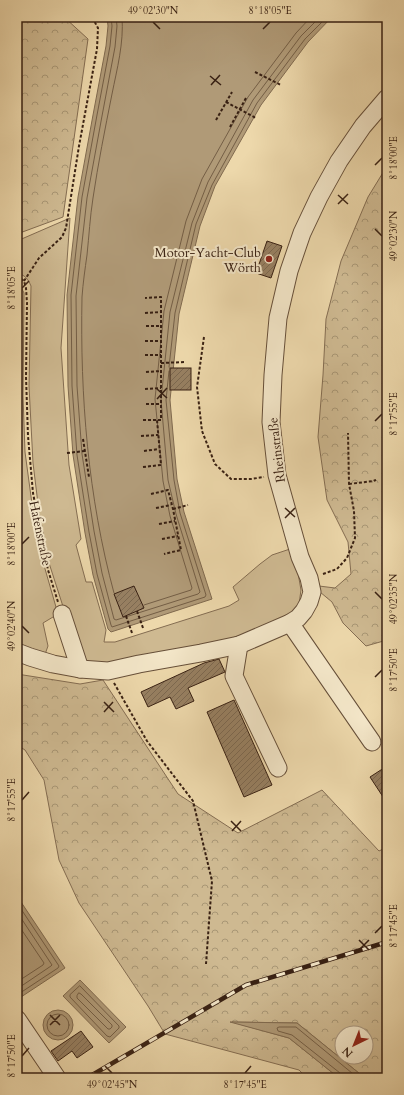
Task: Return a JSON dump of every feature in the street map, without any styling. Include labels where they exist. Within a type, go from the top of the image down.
[{"type":"lane","name":"Rheinstraße","points":[[17,652],[53,664],[80,669],[108,671],[239,645],[290,623],[298,618],[304,611],[312,592],[309,578],[300,557],[276,474],[271,422],[278,318],[289,271],[302,233],[319,197],[339,161],[363,126],[387,98]]},
{"type":"lane","points":[[62,614],[80,669]]},
{"type":"lane","points":[[290,623],[372,742]]},
{"type":"lane","points":[[239,645],[234,676],[278,768]]},
{"type":"lane","points":[[17,1019],[57,1078]]},
{"type":"path","points":[[17,276],[24,281],[39,258],[62,237],[66,228],[97,49],[98,28],[92,17]]},
{"type":"path","points":[[255,72],[281,85]]},
{"type":"path","points":[[216,120],[232,92]]},
{"type":"path","points":[[230,127],[246,98]]},
{"type":"path","points":[[226,102],[256,118]]},
{"type":"path","name":"Hafenstraße","points":[[24,281],[27,303],[26,377],[28,436],[33,493],[48,570],[62,614]]},
{"type":"path","points":[[143,420],[161,420],[161,297],[145,298]]},
{"type":"path","points":[[145,312],[161,312]]},
{"type":"path","points":[[146,326],[161,326]]},
{"type":"path","points":[[204,338],[197,387],[202,431],[215,464],[231,479],[251,479],[276,474]]},
{"type":"path","points":[[145,341],[161,341]]},
{"type":"path","points":[[145,355],[161,356]]},
{"type":"path","points":[[161,363],[186,362]]},
{"type":"path","points":[[146,372],[161,372]]},
{"type":"path","points":[[145,389],[161,388]]},
{"type":"path","points":[[146,404],[161,404]]},
{"type":"path","points":[[143,467],[161,465],[157,420]]},
{"type":"path","points":[[309,578],[337,570],[347,558],[355,538],[354,511],[349,484],[348,433]]},
{"type":"path","points":[[141,436],[158,435]]},
{"type":"path","points":[[83,438],[89,477]]},
{"type":"path","points":[[144,451],[160,449]]},
{"type":"path","points":[[67,453],[85,451]]},
{"type":"path","points":[[349,484],[371,482],[376,480]]},
{"type":"path","points":[[151,494],[168,490],[173,509],[181,550],[164,554]]},
{"type":"path","points":[[156,508],[171,505]]},
{"type":"path","points":[[173,509],[188,505]]},
{"type":"path","points":[[159,524],[175,521]]},
{"type":"path","points":[[162,539],[178,536]]},
{"type":"path","points":[[137,611],[143,628]]},
{"type":"path","points":[[126,616],[132,633]]},
{"type":"path","points":[[108,671],[147,741],[193,801],[212,881],[206,964]]},
{"type":"green space","points":[[17,17],[64,17],[88,39],[63,217],[17,234]]},
{"type":"green space","points":[[387,166],[387,640],[366,646],[343,623],[332,602],[320,592],[319,586],[335,588],[351,574],[348,542],[327,500],[318,437],[326,319],[341,261],[368,197]]},
{"type":"green space","points":[[70,218],[61,348],[69,465],[81,539],[76,545],[86,582],[92,582],[106,630],[104,642],[115,642],[229,606],[239,600],[233,587],[272,555],[290,549],[298,573],[301,590],[299,604],[293,612],[275,622],[226,641],[104,666],[84,661],[78,653],[49,563],[39,512],[33,463],[29,386],[31,286],[26,278],[17,273],[17,241]]},
{"type":"green space","points":[[17,282],[24,293],[23,396],[25,452],[37,541],[58,614],[43,623],[48,646],[44,657],[17,649]]},
{"type":"green space","points":[[17,674],[80,684],[103,680],[178,794],[238,833],[322,790],[379,851],[387,847],[387,1078],[365,1078],[349,1065],[374,1065],[374,1025],[334,1025],[334,1053],[297,1023],[232,1022],[289,1038],[339,1078],[307,1078],[299,1070],[165,1034],[79,903],[59,860],[44,780],[25,750],[17,745]]},
{"type":"water","points":[[107,17],[332,17],[308,42],[261,105],[215,186],[200,226],[179,314],[170,400],[177,479],[184,512],[212,599],[111,632],[108,629],[93,575],[73,455],[68,386],[67,295],[78,197],[106,46],[108,26]]},
{"type":"water","points":[[17,896],[65,968],[18,999],[17,998]]},
{"type":"water","points":[[80,980],[126,1027],[109,1043],[63,996]]},
{"type":"water","points":[[58,1010],[69,1014],[73,1025],[69,1036],[58,1040],[47,1036],[43,1025],[47,1014]]},
{"type":"water","points":[[230,1022],[297,1023],[334,1053],[334,1065],[349,1065],[365,1078],[339,1078],[289,1038]]},
{"type":"building","name":"Motor-Yacht-Club Wörth","points":[[267,241],[282,246],[271,278],[256,273]]},
{"type":"building","points":[[170,368],[191,368],[191,390],[170,390]]},
{"type":"building","points":[[134,586],[144,608],[123,617],[114,594]]},
{"type":"building","points":[[219,659],[225,672],[188,688],[194,701],[176,709],[170,697],[148,707],[141,692],[204,663]]},
{"type":"building","points":[[234,700],[272,785],[244,797],[207,712]]},
{"type":"building","points":[[387,766],[387,803],[370,777]]},
{"type":"building","points":[[81,1031],[93,1047],[77,1058],[72,1051],[58,1061],[51,1051]]},
{"type":"railway","points":[[87,1078],[246,985],[387,942]]},
{"type":"place","name":"Motor-Yacht-Club Wörth","points":[[269,259]]}]
